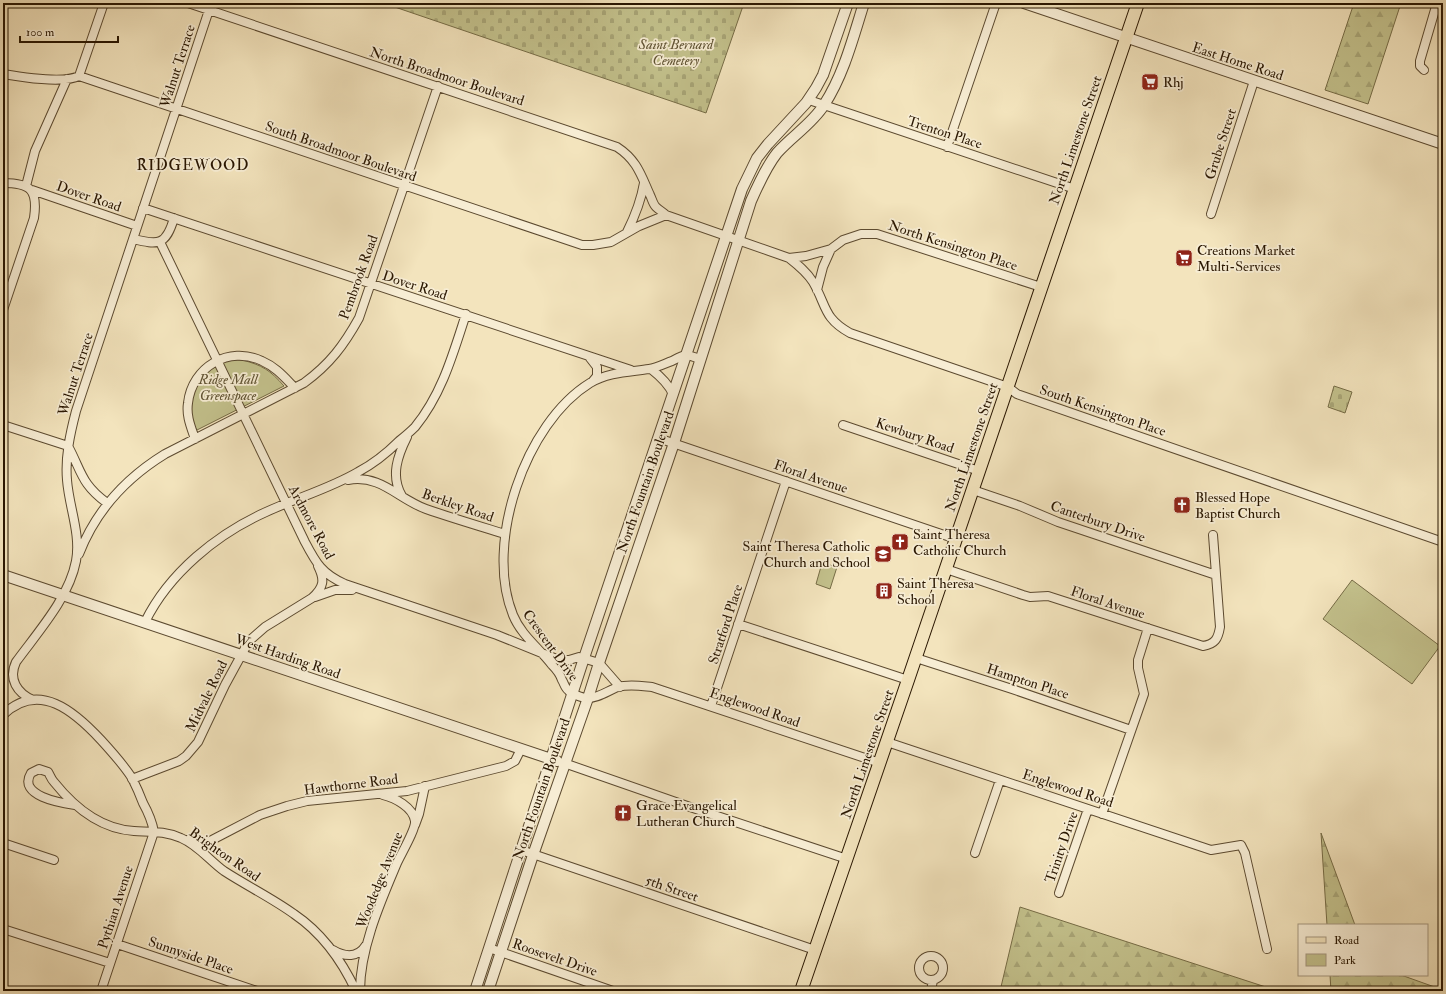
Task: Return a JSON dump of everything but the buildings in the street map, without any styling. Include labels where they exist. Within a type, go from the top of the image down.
[{"type":"main road","name":"North Limestone Street","points":[[801,991],[916,658],[1138,3]]},
{"type":"street","points":[[3,74],[37,78],[67,79],[79,76],[104,3]]},
{"type":"street","name":"North Broadmoor Boulevard","points":[[188,3],[617,147],[630,156],[635,162],[655,206],[666,215]]},
{"type":"street","name":"North Fountain Boulevard","points":[[475,991],[550,759],[742,189],[757,158],[808,100],[816,88],[823,75],[848,3]]},
{"type":"street","name":"North Fountain Boulevard","points":[[488,991],[564,763],[588,698],[598,663],[674,443],[756,190],[777,153],[810,122],[823,106],[837,83],[864,3]]},
{"type":"street","points":[[946,146],[996,3]]},
{"type":"street","name":"East Home Road","points":[[1024,3],[1443,144]]},
{"type":"street","points":[[1424,70],[1420,66],[1420,61],[1437,3]]},
{"type":"street","name":"Walnut Terrace","points":[[32,700],[22,695],[15,686],[12,674],[16,662],[63,595],[76,562],[77,538],[67,481],[66,466],[68,446],[76,411],[209,10]]},
{"type":"street","name":"South Broadmoor Boulevard","points":[[79,76],[582,245],[593,246],[611,242],[627,232],[666,215]]},
{"type":"street","points":[[4,306],[34,218],[35,202],[29,188],[35,151],[67,79]]},
{"type":"street","name":"Grube Street","points":[[1211,214],[1254,81]]},
{"type":"street","name":"Pembrook Road","points":[[76,562],[92,526],[107,503],[134,476],[150,463],[295,388],[319,372],[340,350],[359,318],[438,86]]},
{"type":"street","name":"Trenton Place","points":[[808,100],[1075,189]]},
{"type":"street","name":"Dover Road","points":[[3,183],[14,183],[137,226]]},
{"type":"street","points":[[627,232],[641,200],[644,183]]},
{"type":"street","name":"Dover Road","points":[[143,208],[634,371]]},
{"type":"street","points":[[666,215],[725,237],[789,258]]},
{"type":"street","points":[[133,239],[153,243],[160,242],[166,238],[174,218]]},
{"type":"street","name":"North Kensington Place","points":[[789,258],[806,256],[831,249],[843,240],[861,234],[877,234],[1041,287]]},
{"type":"street","name":"Ardmore Road","points":[[160,242],[316,564],[337,580],[361,590],[497,635],[559,660],[569,660],[579,657],[598,663]]},
{"type":"street","points":[[817,290],[831,249]]},
{"type":"street","name":"South Kensington Place","points":[[789,258],[809,276],[833,322],[850,333],[1008,387],[1018,394],[1443,542]]},
{"type":"street","points":[[145,622],[157,601],[169,587],[197,557],[218,540],[246,522],[286,503],[342,480],[374,463],[409,432],[422,416],[441,385],[466,314]]},
{"type":"street","points":[[686,355],[700,359]]},
{"type":"street","name":"Crescent Drive","points":[[588,698],[568,691],[561,677],[552,665],[528,640],[513,616],[504,574],[505,534],[513,497],[521,473],[537,441],[558,412],[570,399],[592,382],[607,376],[651,369],[686,355]]},
{"type":"street","points":[[195,439],[187,412],[190,394],[198,378],[208,366],[217,360],[237,356],[254,358],[272,366],[295,388]]},
{"type":"street","points":[[588,356],[593,360],[597,367],[596,376],[592,382]]},
{"type":"street","points":[[651,369],[670,387],[673,394]]},
{"type":"street","name":"Kewbury Road","points":[[843,424],[979,471]]},
{"type":"street","points":[[3,425],[68,446],[84,481],[97,496],[107,503]]},
{"type":"street","name":"Berkley Road","points":[[403,497],[398,490],[395,475],[400,454],[409,432]]},
{"type":"street","name":"Floral Avenue","points":[[658,438],[956,539]]},
{"type":"street","name":"Berkley Road","points":[[342,480],[355,478],[372,480],[392,489],[414,504],[426,509],[505,534]]},
{"type":"street","name":"Stratford Place","points":[[711,706],[786,481]]},
{"type":"street","name":"Canterbury Drive","points":[[972,490],[1020,506],[1058,522],[1216,575]]},
{"type":"street","points":[[1213,535],[1216,575]]},
{"type":"street","name":"Midvale Road","points":[[312,598],[319,592],[322,582],[322,577],[316,564]]},
{"type":"street","name":"Floral Avenue","points":[[946,569],[1030,597],[1048,596],[1203,646],[1211,645],[1219,635],[1220,627],[1216,575]]},
{"type":"street","name":"West Harding Road","points":[[3,575],[564,763]]},
{"type":"street","name":"Midvale Road","points":[[132,779],[179,761],[192,750],[198,742],[241,655],[249,641],[254,636],[265,627],[322,593],[346,589],[361,590]]},
{"type":"street","points":[[738,624],[908,680]]},
{"type":"street","points":[[1102,814],[1144,694],[1138,668],[1138,660],[1148,628]]},
{"type":"street","name":"Hampton Place","points":[[916,658],[1012,688],[1131,730]]},
{"type":"street","points":[[598,663],[620,687]]},
{"type":"street","name":"Englewood Road","points":[[588,698],[595,697],[620,687],[652,687],[880,763]]},
{"type":"street","points":[[3,715],[18,704],[32,700],[52,702],[60,705],[78,717],[125,767],[153,824],[154,832]]},
{"type":"street","name":"Englewood Road","points":[[887,742],[1211,850],[1241,845],[1245,853],[1267,949]]},
{"type":"street","name":"Hawthorne Road","points":[[181,838],[203,843],[210,841],[260,815],[287,806],[307,801],[407,791],[506,766],[515,761],[521,749]]},
{"type":"street","points":[[564,763],[846,859]]},
{"type":"street","name":"Brighton Road","points":[[75,805],[62,803],[33,791],[29,785],[29,777],[32,773],[39,769],[48,772],[52,781],[75,805],[90,817],[112,828],[154,832],[181,838],[188,842],[237,880],[294,914],[306,923],[330,948],[356,991]]},
{"type":"street","points":[[975,853],[1000,780]]},
{"type":"street","name":"Woodedge Avenue","points":[[360,991],[362,969],[368,941],[383,897],[415,826],[425,786]]},
{"type":"street","name":"Woodedge Avenue","points":[[374,794],[391,797],[402,804],[414,816],[415,826]]},
{"type":"street","name":"Trinity Drive","points":[[1059,893],[1088,809]]},
{"type":"street","name":"Pythian Avenue","points":[[101,991],[154,832]]},
{"type":"street","points":[[3,843],[54,860]]},
{"type":"street","name":"5th Street","points":[[520,850],[815,950]]},
{"type":"street","points":[[3,928],[110,963]]},
{"type":"street","points":[[330,948],[339,954],[349,956],[361,952],[368,941]]},
{"type":"street","name":"Sunnyside Place","points":[[116,944],[257,991]]},
{"type":"street","name":"Roosevelt Drive","points":[[489,948],[608,990]]},
{"type":"street","points":[[931,991],[933,980]]},
{"type":"green space","name":"Saint Bernard Cemetery","points":[[383,3],[744,3],[706,113]]},
{"type":"green space","points":[[1354,3],[1401,3],[1368,104],[1325,90]]},
{"type":"green space","name":"Ridge Mall Greenspace","points":[[228,360],[242,360],[265,369],[284,386],[197,430],[192,421],[191,404],[192,396],[199,381],[216,364]]},
{"type":"green space","points":[[1334,386],[1352,392],[1345,413],[1328,407]]},
{"type":"green space","points":[[822,563],[837,567],[830,589],[816,584]]},
{"type":"green space","points":[[1352,580],[1440,646],[1412,684],[1323,619]]},
{"type":"green space","points":[[1321,833],[1355,924],[1327,924]]},
{"type":"green space","points":[[1020,907],[1278,991],[1000,991]]},
{"type":"green space","points":[[1330,976],[1404,976],[1443,990],[1443,991],[1331,991]]},
{"type":"place","name":"Rhj","points":[[1150,82]]},
{"type":"place","name":"Creations Market Multi-Services","points":[[1184,258]]},
{"type":"place","name":"Blessed Hope Baptist Church","points":[[1182,505]]},
{"type":"place","name":"Saint Theresa Catholic Church","points":[[900,542]]},
{"type":"place","name":"Saint Theresa Catholic Church and School","points":[[883,554]]},
{"type":"place","name":"Saint Theresa School","points":[[884,591]]},
{"type":"place","name":"Grace Evangelical Lutheran Church","points":[[623,813]]},
{"type":"district","name":"RIDGEWOOD","points":[[193,165]]}]
